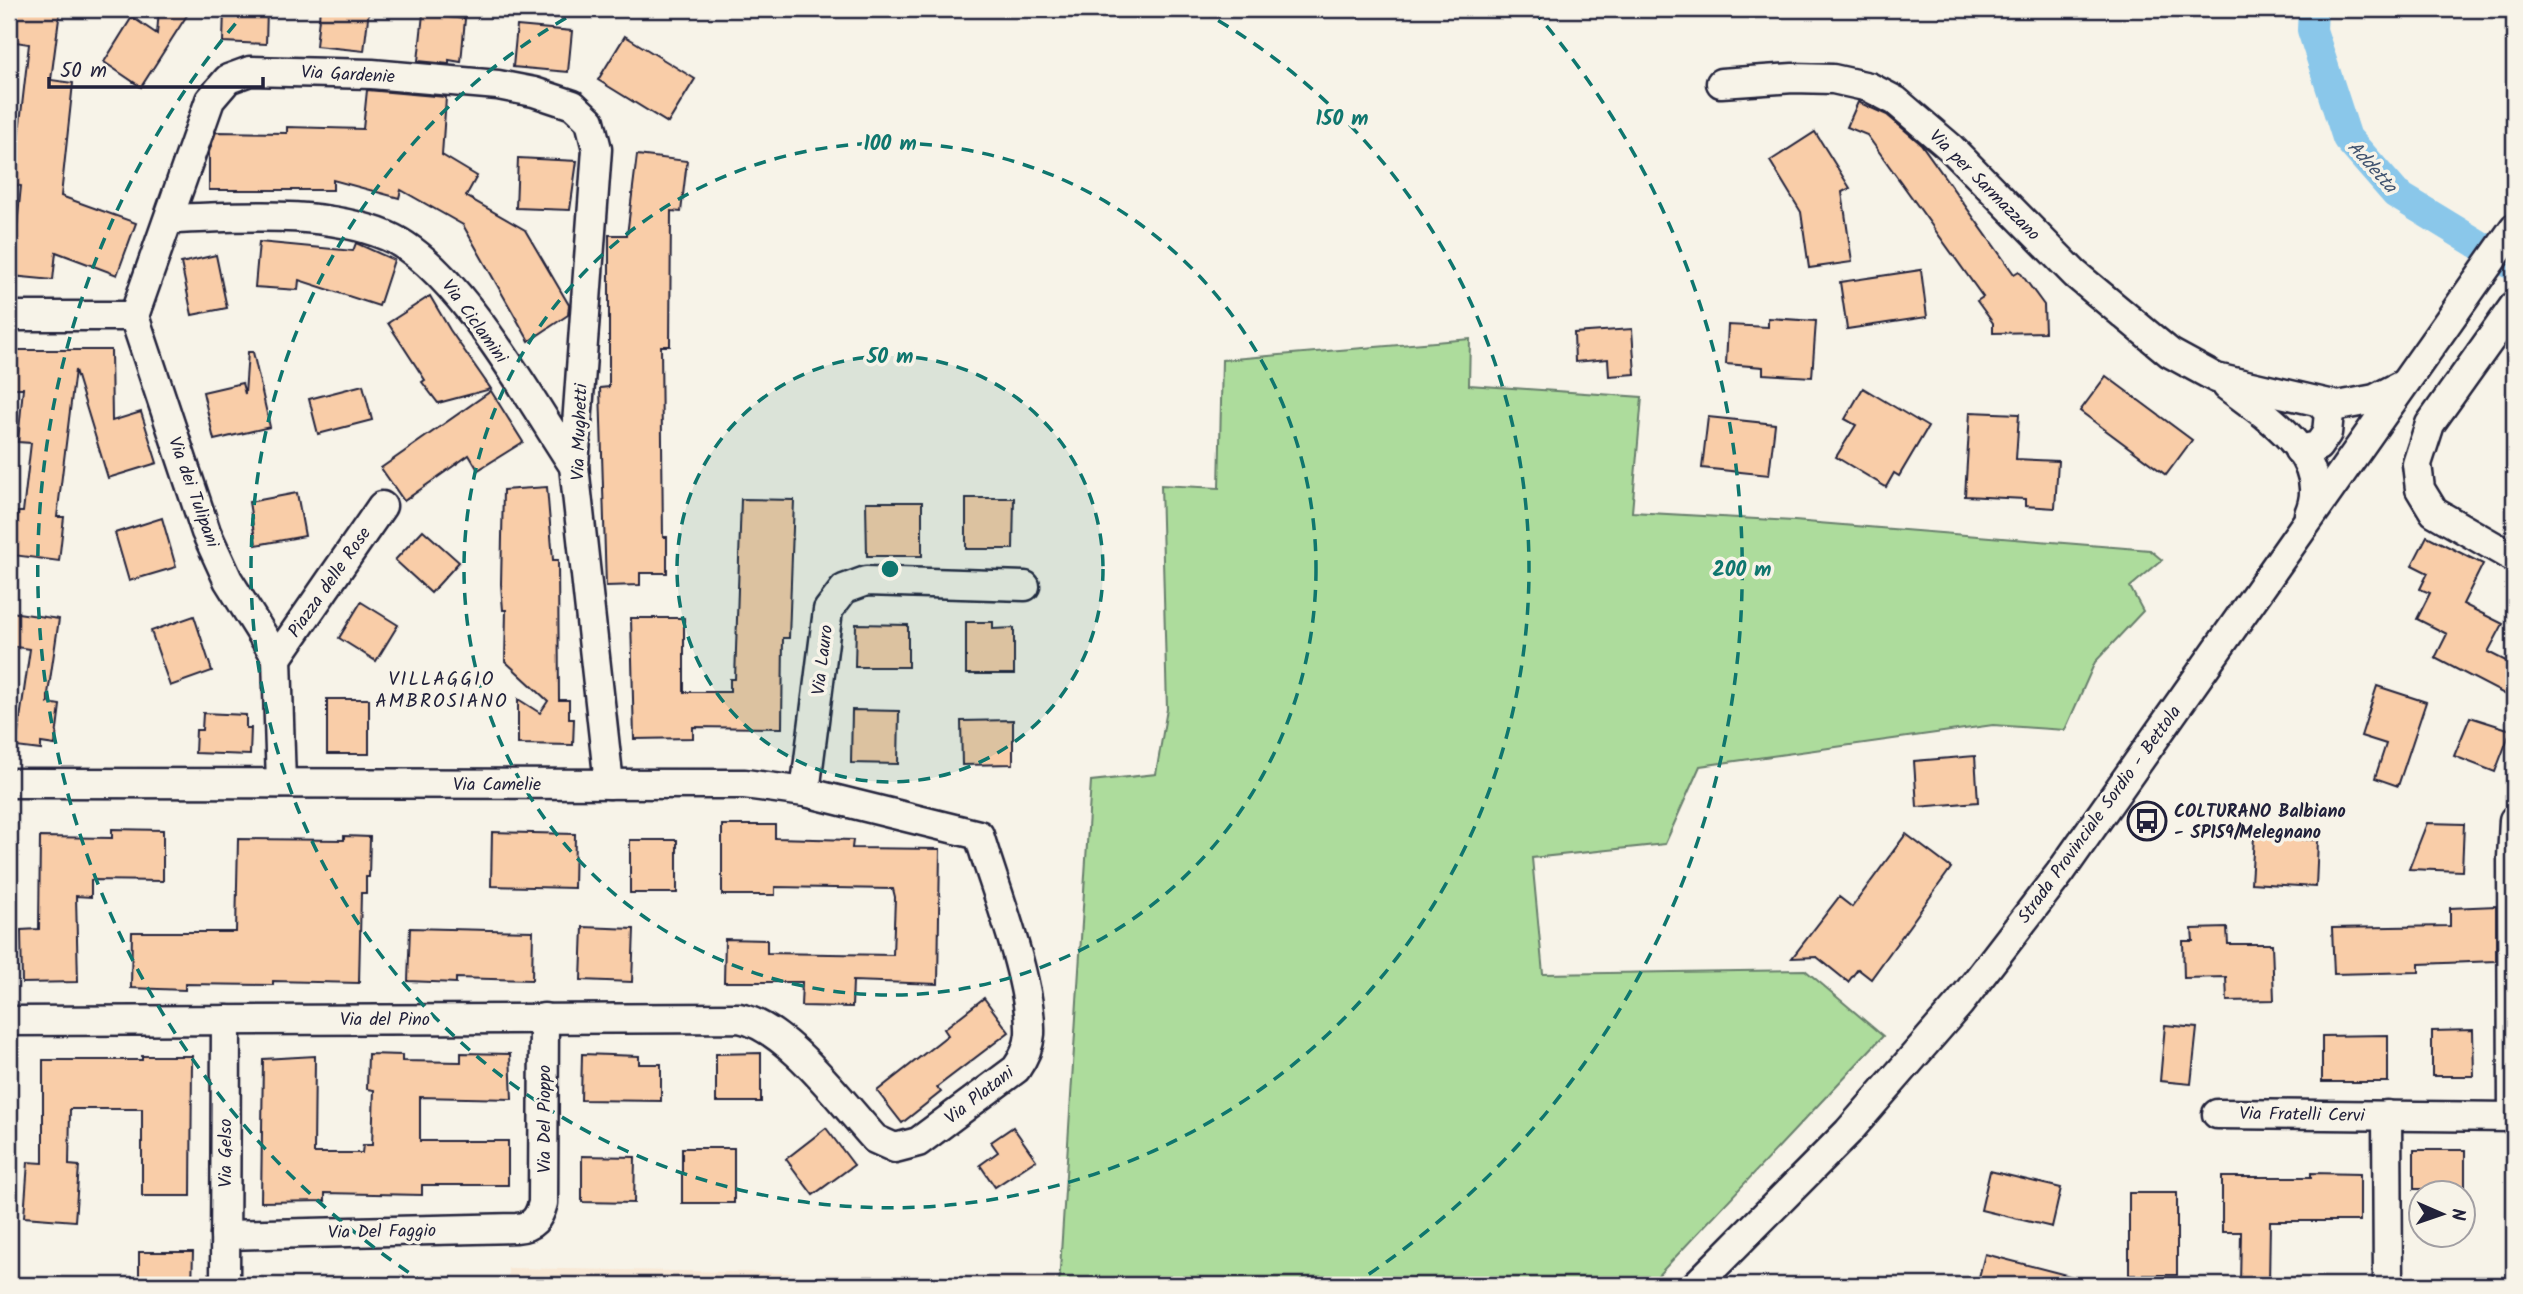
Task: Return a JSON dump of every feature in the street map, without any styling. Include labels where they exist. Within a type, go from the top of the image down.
[{"type":"street","name":"Via Gardenie","points":[[134,316],[210,100],[228,79],[243,72],[372,74],[498,85],[566,102],[590,121]]},
{"type":"street","name":"Via per Sarmazzano","points":[[1721,83],[1793,78],[1833,79],[1855,82],[1896,101],[1951,148],[2075,274],[2170,353],[2216,378]]},
{"type":"street","name":"Via Mughetti","points":[[590,121],[596,139],[597,159],[574,466],[609,784]]},
{"type":"street","name":"Via Ciclamini","points":[[170,219],[253,217],[316,221],[357,227],[402,244],[430,264],[462,299],[574,466]]},
{"type":"street","name":"Strada Provinciale Sordio - Bettola","points":[[1696,1285],[1839,1141],[1960,1003],[2060,873],[2514,228]]},
{"type":"street","points":[[2514,306],[2430,424],[2417,464],[2423,497],[2434,512],[2514,558]]},
{"type":"street","points":[[9,316],[134,316]]},
{"type":"street","name":"Via dei Tulipani","points":[[134,316],[206,532],[228,580],[277,658]]},
{"type":"street","points":[[2216,378],[2338,405],[2361,403],[2389,393],[2405,383]]},
{"type":"street","points":[[2216,378],[2290,439],[2318,446],[2327,433],[2329,413],[2310,400],[2291,400],[2281,411],[2290,439],[2313,476],[2312,509],[2306,521]]},
{"type":"street","name":"Piazza delle Rose","points":[[277,658],[382,506]]},
{"type":"street","name":"Via Lauro","points":[[804,792],[813,743],[827,616],[838,595],[852,584],[866,581],[1025,586]]},
{"type":"street","points":[[277,658],[281,783]]},
{"type":"street","name":"Via Camelie","points":[[9,783],[752,784],[804,792],[979,835]]},
{"type":"street","points":[[2514,820],[2511,858],[2514,1117]]},
{"type":"street","name":"Via Platani","points":[[760,1023],[785,1042],[875,1139],[895,1148],[918,1142],[1016,1069],[1029,1040],[1028,1008],[979,835]]},
{"type":"street","name":"Via del Pino","points":[[9,1021],[729,1017],[760,1023]]},
{"type":"street","name":"Via Del Pioppo","points":[[537,1219],[543,1203],[544,1018]]},
{"type":"street","name":"Via Gelso","points":[[225,1285],[226,1020]]},
{"type":"street","name":"Via Fratelli Cervi","points":[[2217,1114],[2514,1117]]},
{"type":"street","name":"Via Fratelli Cervi","points":[[2387,1115],[2388,1285]]},
{"type":"street","name":"Via Del Faggio","points":[[225,1235],[516,1228],[530,1225],[537,1219]]},
{"type":"shaded area","points":[[508,1268],[1058,1278],[1059,1285],[508,1285]]},
{"type":"green space","points":[[1470,339],[1469,385],[1642,397],[1632,512],[1794,521],[2150,550],[2162,560],[2130,587],[2143,611],[2095,662],[2065,730],[1993,725],[1700,766],[1665,844],[1532,858],[1543,974],[1805,970],[1883,1036],[1649,1285],[1059,1285],[1091,781],[1156,774],[1167,709],[1161,485],[1219,488],[1222,360]]},
{"type":"building","points":[[11,9],[60,11],[51,80],[73,83],[61,196],[136,223],[117,275],[56,252],[53,280],[12,276],[21,186],[13,185],[29,44],[9,41]]},
{"type":"building","points":[[159,9],[191,9],[141,87],[104,62],[132,17],[157,34]]},
{"type":"building","points":[[224,9],[267,9],[266,44],[223,42]]},
{"type":"building","points":[[320,9],[369,10],[364,51],[316,46]]},
{"type":"building","points":[[423,14],[465,19],[461,62],[449,60],[449,64],[418,61]]},
{"type":"building","points":[[517,26],[572,31],[568,72],[513,67]]},
{"type":"building","points":[[625,36],[695,79],[668,123],[598,80]]},
{"type":"building","points":[[367,90],[446,97],[442,155],[477,176],[466,196],[525,230],[569,305],[568,315],[529,341],[463,225],[401,190],[399,198],[333,180],[333,190],[209,190],[209,152],[216,132],[287,133],[287,127],[363,129]]},
{"type":"building","points":[[1858,102],[1887,115],[1921,144],[2014,274],[2019,271],[2044,305],[2045,332],[1993,333],[1993,323],[1977,301],[1983,297],[1867,135],[1847,127]]},
{"type":"building","points":[[1815,132],[1850,188],[1842,192],[1852,262],[1809,268],[1801,212],[1770,161]]},
{"type":"building","points":[[637,155],[687,161],[681,212],[671,211],[670,346],[661,346],[663,537],[667,537],[667,573],[640,573],[640,585],[606,586],[600,388],[609,387],[609,235],[627,235]]},
{"type":"building","points":[[518,158],[577,161],[570,210],[516,208]]},
{"type":"building","points":[[259,242],[353,251],[356,243],[394,260],[379,306],[299,280],[298,290],[255,287]]},
{"type":"building","points":[[216,255],[227,308],[192,315],[181,263]]},
{"type":"building","points":[[1921,270],[1927,317],[1847,329],[1840,282]]},
{"type":"building","points":[[430,296],[491,389],[438,403],[422,382],[425,380],[388,323]]},
{"type":"building","points":[[1768,318],[1816,321],[1812,377],[1763,374],[1763,367],[1726,364],[1728,325],[1768,327]]},
{"type":"building","points":[[1632,329],[1635,374],[1609,376],[1608,359],[1575,362],[1574,333]]},
{"type":"building","points":[[15,350],[111,350],[112,421],[141,412],[157,463],[108,478],[75,370],[57,517],[64,517],[59,561],[13,555],[18,512],[23,512],[31,443],[18,442],[23,388],[14,388]]},
{"type":"building","points":[[248,352],[253,352],[270,427],[214,440],[203,392],[242,383],[245,394]]},
{"type":"building","points":[[2106,376],[2192,440],[2166,475],[2080,411]]},
{"type":"building","points":[[363,385],[372,420],[318,434],[309,399]]},
{"type":"building","points":[[1863,388],[1928,427],[1899,476],[1894,473],[1886,487],[1836,457],[1856,425],[1845,419]]},
{"type":"building","points":[[491,391],[523,442],[478,470],[469,455],[404,501],[381,468]]},
{"type":"building","points":[[1970,412],[2019,414],[2016,459],[2058,461],[2055,508],[2025,506],[2025,499],[1965,496]]},
{"type":"building","points":[[1708,417],[1775,424],[1769,475],[1702,468]]},
{"type":"building","points":[[547,487],[553,560],[558,560],[559,700],[569,700],[569,719],[574,719],[573,745],[518,744],[518,699],[540,713],[548,701],[505,661],[506,610],[503,610],[501,584],[503,490]]},
{"type":"building","points":[[297,493],[305,536],[256,545],[249,502]]},
{"type":"building","points":[[966,498],[1014,498],[1013,549],[966,549]]},
{"type":"building","points":[[741,499],[794,500],[789,638],[783,638],[782,728],[693,727],[693,738],[634,739],[631,618],[684,618],[684,692],[730,692],[730,679],[735,679]]},
{"type":"building","points":[[866,502],[922,502],[922,556],[867,556]]},
{"type":"building","points":[[162,518],[176,567],[129,581],[115,533]]},
{"type":"building","points":[[423,530],[459,562],[431,593],[395,560]]},
{"type":"building","points":[[2427,536],[2483,564],[2463,604],[2503,624],[2488,652],[2514,665],[2514,683],[2508,696],[2435,658],[2447,634],[2417,619],[2430,593],[2420,589],[2428,573],[2412,565]]},
{"type":"building","points":[[361,602],[398,625],[376,661],[339,638]]},
{"type":"building","points":[[11,612],[59,619],[48,694],[48,703],[60,705],[55,745],[41,743],[41,750],[16,747],[30,649],[9,646]]},
{"type":"building","points":[[194,616],[212,671],[170,686],[151,631]]},
{"type":"building","points":[[966,622],[993,622],[993,629],[1014,628],[1014,674],[966,674]]},
{"type":"building","points":[[856,624],[908,625],[908,667],[855,667]]},
{"type":"building","points":[[2377,686],[2426,702],[2398,786],[2375,778],[2386,744],[2361,736]]},
{"type":"building","points":[[327,699],[369,699],[369,754],[327,754]]},
{"type":"building","points":[[852,710],[899,711],[898,764],[851,763]]},
{"type":"building","points":[[203,713],[246,715],[246,728],[251,728],[250,755],[195,753],[196,730],[202,730]]},
{"type":"building","points":[[2470,717],[2511,730],[2495,772],[2454,756]]},
{"type":"building","points":[[1013,720],[1013,764],[962,765],[961,721]]},
{"type":"building","points":[[1975,756],[1978,802],[1917,807],[1914,761]]},
{"type":"building","points":[[2427,823],[2464,824],[2462,871],[2409,869]]},
{"type":"building","points":[[722,825],[775,825],[775,838],[853,840],[852,848],[940,849],[938,984],[853,981],[852,1007],[801,1006],[802,982],[724,982],[725,939],[767,940],[767,953],[893,955],[895,897],[893,889],[775,887],[775,895],[722,895]]},
{"type":"building","points":[[112,829],[163,830],[163,881],[91,880],[91,897],[76,896],[78,982],[22,983],[21,930],[39,929],[40,837],[112,838]]},
{"type":"building","points":[[492,832],[575,834],[574,888],[491,886]]},
{"type":"building","points":[[1906,834],[1951,868],[1871,979],[1858,969],[1848,982],[1817,957],[1792,958],[1839,897],[1852,907]]},
{"type":"building","points":[[344,836],[370,837],[369,877],[366,877],[366,893],[361,893],[359,983],[273,981],[273,985],[185,984],[185,990],[131,988],[132,932],[236,932],[238,839],[344,840]]},
{"type":"building","points":[[2254,837],[2318,840],[2316,887],[2251,883]]},
{"type":"building","points":[[630,840],[677,840],[677,893],[630,893]]},
{"type":"building","points":[[2496,906],[2496,961],[2419,964],[2419,972],[2334,974],[2332,928],[2450,926],[2450,908]]},
{"type":"building","points":[[583,927],[634,929],[632,982],[581,980]]},
{"type":"building","points":[[410,928],[533,931],[532,980],[456,978],[456,983],[408,981]]},
{"type":"building","points":[[2227,928],[2228,944],[2272,944],[2274,1000],[2227,1001],[2226,977],[2184,978],[2183,941],[2193,941],[2192,929]]},
{"type":"building","points":[[984,998],[1009,1032],[937,1087],[941,1092],[902,1123],[877,1091],[948,1035],[944,1029]]},
{"type":"building","points":[[2165,1025],[2197,1028],[2191,1084],[2160,1081]]},
{"type":"building","points":[[2473,1030],[2474,1076],[2432,1076],[2432,1031]]},
{"type":"building","points":[[2388,1035],[2388,1082],[2322,1082],[2322,1036]]},
{"type":"building","points":[[461,1053],[510,1054],[512,1099],[420,1097],[420,1141],[508,1141],[508,1185],[422,1185],[422,1195],[325,1193],[325,1201],[261,1202],[263,1059],[315,1056],[314,1153],[362,1153],[363,1145],[372,1145],[374,1090],[367,1089],[368,1054],[402,1055],[402,1061],[461,1062]]},
{"type":"building","points":[[761,1053],[761,1102],[716,1102],[716,1054]]},
{"type":"building","points":[[582,1054],[639,1056],[639,1064],[661,1064],[661,1101],[581,1100]]},
{"type":"building","points":[[142,1056],[192,1056],[191,1196],[142,1196],[142,1109],[70,1109],[69,1165],[79,1166],[75,1221],[24,1217],[28,1162],[43,1163],[43,1060],[142,1060]]},
{"type":"building","points":[[1013,1127],[1036,1160],[995,1187],[980,1165],[998,1152],[991,1142]]},
{"type":"building","points":[[826,1128],[854,1165],[813,1195],[786,1159]]},
{"type":"building","points":[[682,1148],[734,1148],[734,1203],[682,1203]]},
{"type":"building","points":[[2414,1150],[2465,1150],[2465,1178],[2414,1178]]},
{"type":"building","points":[[582,1156],[635,1157],[634,1203],[582,1202]]},
{"type":"building","points":[[1990,1171],[2061,1188],[2052,1227],[1981,1210]]},
{"type":"building","points":[[2311,1173],[2360,1174],[2360,1221],[2270,1221],[2269,1285],[2240,1285],[2241,1232],[2222,1232],[2222,1177],[2311,1177]]},
{"type":"building","points":[[2129,1193],[2177,1193],[2177,1275],[2129,1275]]},
{"type":"building","points":[[139,1252],[193,1252],[192,1285],[139,1285]]},
{"type":"building","points":[[1985,1254],[2074,1277],[2073,1285],[1977,1285]]},
{"type":"waterway","name":"Addetta","points":[[2313,9],[2312,30],[2347,138],[2396,194],[2514,266]]},
{"type":"place","name":"COLTURANO Balbiano - SP159/Melegnano","points":[[2147,821]]},
{"type":"district","name":"VILLAGGIO AMBROSIANO","points":[[442,689]]}]
